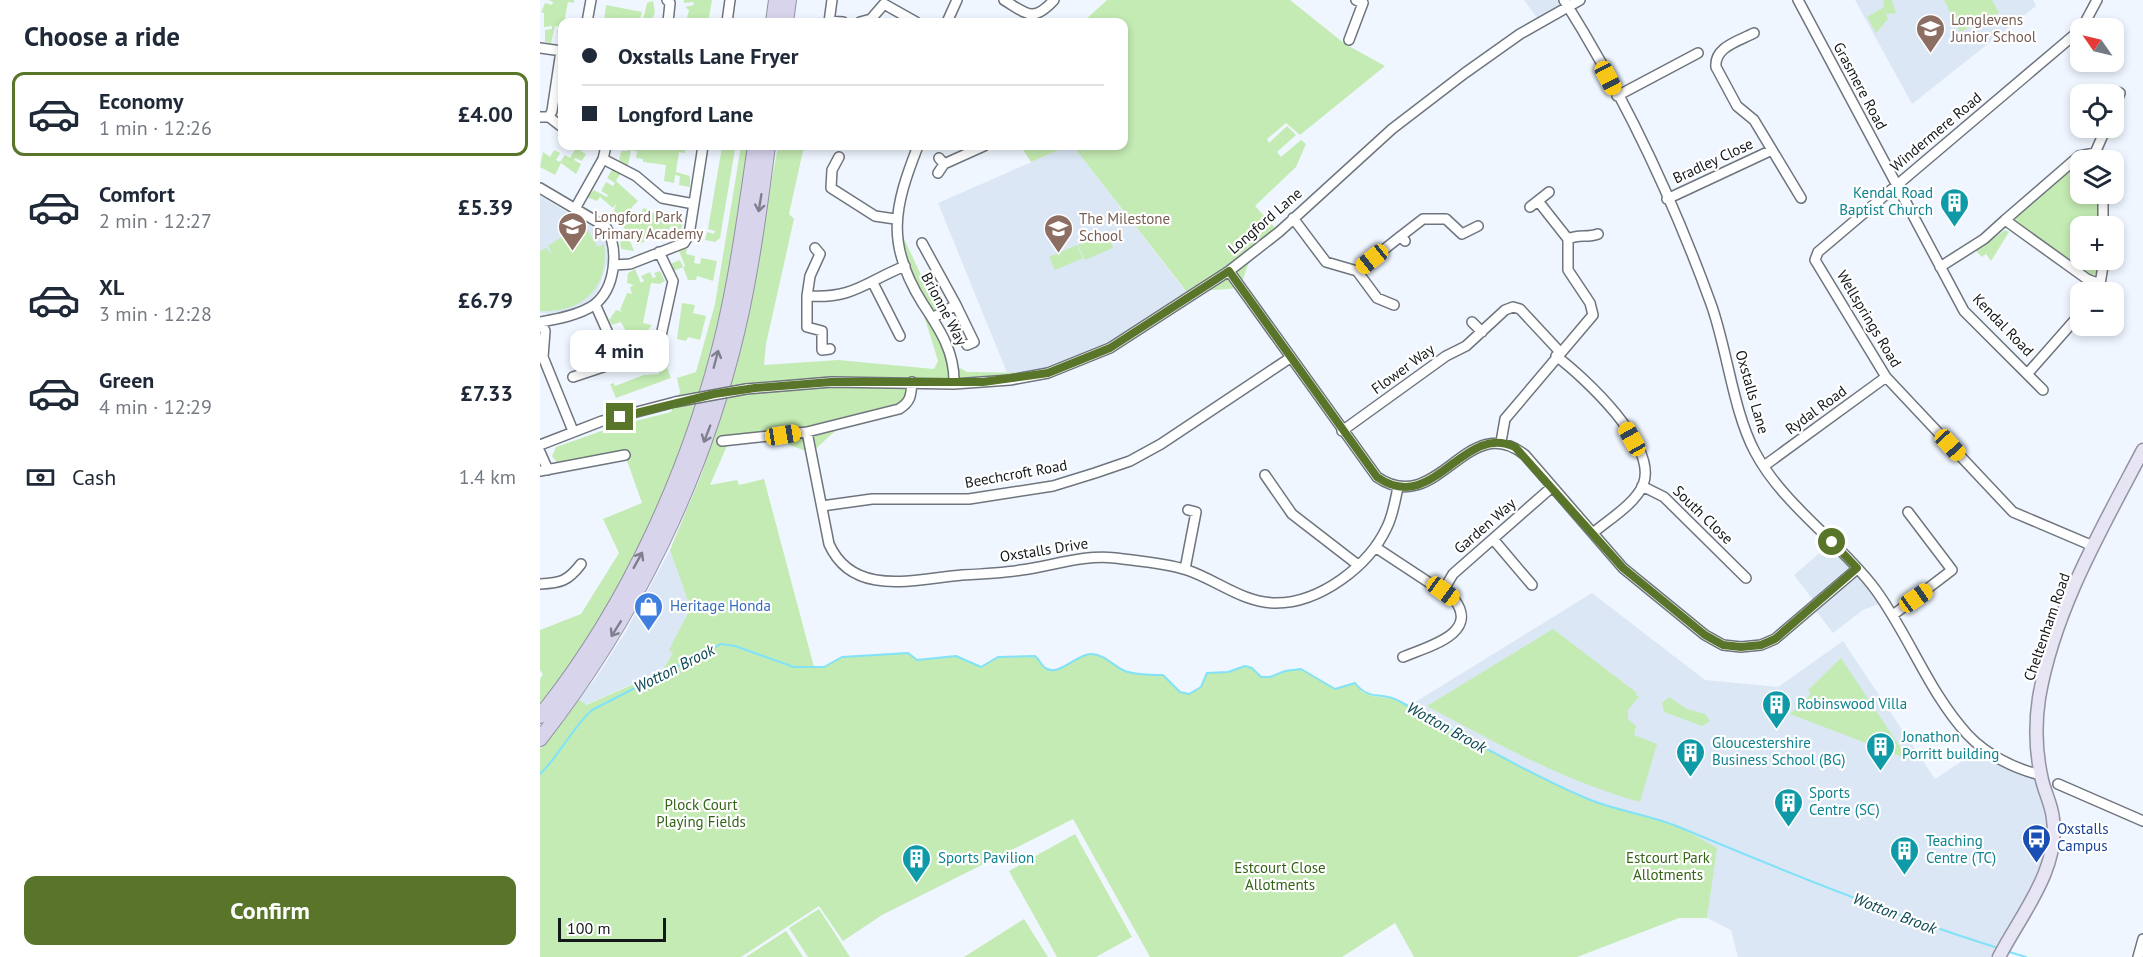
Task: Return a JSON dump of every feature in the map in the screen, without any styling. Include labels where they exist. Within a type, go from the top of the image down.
[{"type":"highway","points":[[774,18],[776,0]]},
{"type":"highway","points":[[787,18],[789,0]]},
{"type":"highway","points":[[540,716],[603,624],[646,548],[678,474],[702,406],[724,330],[740,251],[754,150]]},
{"type":"highway","points":[[540,739],[619,625],[649,570],[693,471],[713,419],[738,329],[767,150]]},
{"type":"main road","name":"Cheltenham Road","points":[[2002,953],[2035,897],[2053,845],[2054,819],[2041,775],[2036,720],[2055,639],[2093,546],[2143,450]]},
{"type":"street","points":[[588,18],[591,0]]},
{"type":"street","points":[[667,0],[670,3],[668,18]]},
{"type":"street","points":[[728,18],[730,0]]},
{"type":"street","points":[[830,18],[832,0]]},
{"type":"street","points":[[949,18],[957,0]]},
{"type":"street","points":[[1004,0],[1026,18],[1043,13],[1054,0]]},
{"type":"street","name":"Longford Lane","points":[[540,445],[573,432],[675,402],[746,389],[831,382],[954,384],[1039,375],[1078,363],[1144,328],[1229,271],[1293,218],[1353,163],[1439,93],[1566,3],[1580,0]]},
{"type":"street","name":"Grasmere Road","points":[[1798,0],[1896,185]]},
{"type":"street","name":"Windermere Road","points":[[2087,18],[2097,0]]},
{"type":"street","points":[[1349,40],[1361,1]]},
{"type":"street","points":[[873,18],[885,2],[910,18]]},
{"type":"street","name":"Oxstalls Lane","points":[[1566,3],[1617,96],[1667,199],[1712,307],[1748,433],[1764,466],[1857,568],[1893,615],[1944,702],[1970,736],[2022,771],[2041,775]]},
{"type":"street","name":"Bradley Close","points":[[1752,37],[1719,51],[1716,67],[1737,106],[1754,120],[1795,195]]},
{"type":"street","name":"Windermere Road","points":[[1815,260],[1818,252],[2070,38]]},
{"type":"street","points":[[540,48],[558,50]]},
{"type":"street","points":[[1617,96],[1695,58]]},
{"type":"street","points":[[558,75],[552,111],[544,117],[558,126]]},
{"type":"street","points":[[576,207],[603,159],[605,150]]},
{"type":"street","points":[[615,264],[623,266],[684,243],[689,235],[702,150]]},
{"type":"street","name":"Brionne Way","points":[[916,150],[900,190],[895,219],[897,239],[905,266],[918,296],[948,343],[955,365],[954,384]]},
{"type":"street","points":[[938,173],[942,161],[973,150]]},
{"type":"street","name":"Bradley Close","points":[[1667,199],[1772,150]]},
{"type":"street","points":[[603,159],[636,176],[662,198],[694,204]]},
{"type":"street","points":[[840,161],[832,170],[829,190],[875,216],[895,219]]},
{"type":"street","points":[[1940,267],[1984,238],[2070,164]]},
{"type":"street","name":"Kendal Road","points":[[1896,185],[1964,311],[2043,390]]},
{"type":"street","points":[[540,188],[576,207],[606,227],[612,237],[615,264],[603,293],[594,304],[565,317],[540,322],[542,355],[573,432]]},
{"type":"street","points":[[1501,442],[1505,419],[1558,354],[1591,320],[1593,312],[1568,270],[1568,239],[1534,204],[1549,192]]},
{"type":"street","points":[[1357,271],[1403,238],[1423,219],[1447,216],[1460,238],[1478,226]]},
{"type":"street","points":[[1293,218],[1326,262],[1357,271],[1377,298],[1394,305]]},
{"type":"street","points":[[2005,220],[2090,282]]},
{"type":"street","points":[[1568,239],[1577,236],[1588,238],[1599,234]]},
{"type":"street","points":[[922,243],[974,342]]},
{"type":"street","points":[[573,377],[648,352],[659,345],[673,281],[659,252]]},
{"type":"street","points":[[821,252],[810,276],[802,328],[822,332],[822,350]]},
{"type":"street","name":"Wellsprings Road","points":[[1815,260],[1886,377],[2013,512],[2093,546]]},
{"type":"street","points":[[807,296],[832,298],[854,292],[873,283],[884,274],[905,266]]},
{"type":"street","points":[[1229,271],[1369,469],[1382,481],[1398,488],[1428,482],[1477,447],[1501,442],[1515,447],[1525,455],[1623,568],[1705,635],[1723,645],[1741,647],[1761,645],[1775,639],[1857,568]]},
{"type":"street","points":[[873,283],[894,334]]},
{"type":"street","points":[[594,304],[620,360]]},
{"type":"street","points":[[932,318],[956,304]]},
{"type":"street","name":"Flower Way","points":[[1342,431],[1446,356],[1466,346],[1504,310],[1513,307],[1520,309],[1558,354]]},
{"type":"street","points":[[542,337],[565,317]]},
{"type":"street","points":[[1472,322],[1482,332]]},
{"type":"street","name":"Kendal Road","points":[[2028,373],[2070,327]]},
{"type":"street","points":[[582,349],[591,371]]},
{"type":"street","points":[[1558,354],[1624,424],[1641,454],[1646,475],[1637,495],[1593,533]]},
{"type":"street","name":"Beechcroft Road","points":[[822,506],[865,500],[969,499],[1053,486],[1095,473],[1130,461],[1161,444],[1290,358]]},
{"type":"street","name":"Rydal Road","points":[[1764,466],[1886,377]]},
{"type":"street","points":[[722,441],[807,432],[899,410],[907,405],[911,397],[912,382]]},
{"type":"street","name":"Oxstalls Drive","points":[[807,432],[829,543],[836,558],[864,579],[883,582],[997,573],[1094,557],[1114,558],[1185,569],[1253,600],[1275,603],[1315,594],[1336,583],[1358,565],[1375,547],[1388,525],[1398,488]]},
{"type":"street","points":[[540,452],[544,470],[610,454],[625,455]]},
{"type":"street","points":[[1261,474],[1292,514],[1358,565]]},
{"type":"street","name":"South Close","points":[[1642,486],[1664,496],[1735,573],[1746,578]]},
{"type":"street","name":"Garden Way","points":[[1443,591],[1453,574],[1552,487]]},
{"type":"street","points":[[1185,569],[1196,512],[1188,510]]},
{"type":"street","points":[[1893,615],[1956,568],[1917,518],[1908,512]]},
{"type":"street","points":[[1493,538],[1532,585]]},
{"type":"street","points":[[1375,547],[1454,599],[1461,611],[1457,630],[1453,635],[1407,655],[1414,663]]},
{"type":"street","points":[[540,584],[562,583],[580,570]]},
{"type":"street","points":[[2058,784],[2143,821]]},
{"type":"street","points":[[2138,957],[2143,939]]},
{"type":"shaded area","points":[[1524,0],[1564,0],[1568,6],[1540,22]]},
{"type":"shaded area","name":"Longlevens Junior School","points":[[1855,0],[2033,0],[2036,6],[1912,104]]},
{"type":"shaded area","name":"The Milestone School","points":[[1059,150],[1076,150],[1186,292],[1110,348],[1078,363],[1010,380],[938,203]]},
{"type":"shaded area","name":"Longford Park Primary Academy","points":[[540,196],[596,229],[606,242],[608,260],[598,291],[591,300],[567,311],[551,314],[540,313]]},
{"type":"shaded area","points":[[1832,542],[1884,602],[1863,610],[1833,633],[1813,607],[1816,604],[1794,575]]},
{"type":"shaded area","points":[[670,550],[688,601],[688,613],[670,650],[673,653],[661,671],[585,705],[578,699],[596,678],[626,631]]},
{"type":"shaded area","points":[[1592,593],[1705,680],[1778,687],[1843,641],[1935,779],[1983,747],[2041,775],[2053,845],[1999,957],[1738,957],[1731,930],[1707,918],[1716,848],[1678,826],[1589,800],[1441,726],[1409,706]]},
{"type":"green space","points":[[548,0],[574,0],[574,3],[568,2],[565,18],[558,18],[558,26],[555,26],[551,43],[545,42],[545,30],[552,29],[552,26],[544,27],[544,13],[541,12],[545,3],[552,5],[553,2]]},
{"type":"green space","points":[[684,0],[712,0],[709,18],[687,18],[689,10],[685,7],[694,5],[693,2],[684,3]]},
{"type":"green space","points":[[1107,0],[1290,0],[1345,44],[1385,66],[1300,135],[1286,123],[1267,139],[1269,143],[1287,126],[1296,135],[1277,152],[1281,157],[1301,140],[1306,144],[1296,167],[1255,206],[1274,227],[1293,218],[1252,253],[1240,288],[1200,291],[1110,348],[1186,291],[1076,150],[1128,150],[1128,18],[1087,18]]},
{"type":"green space","points":[[1883,0],[1892,0],[1896,13],[1886,14],[1888,19],[1876,33],[1867,17],[1884,7]]},
{"type":"green space","points":[[1944,0],[1992,0],[1999,13],[1960,32]]},
{"type":"green space","points":[[653,1],[655,12],[653,18],[643,18],[647,3]]},
{"type":"green space","points":[[606,5],[642,12],[640,18],[604,18]]},
{"type":"green space","points":[[554,150],[560,153],[556,160],[560,162],[565,155],[570,158],[575,150],[586,154],[582,161],[575,158],[574,160],[581,164],[576,174],[561,163],[555,175],[540,167],[543,152],[550,157]]},
{"type":"green space","points":[[626,150],[631,150],[628,166],[619,161],[621,151],[629,151]]},
{"type":"green space","points":[[631,150],[685,150],[685,153],[679,152],[676,172],[690,176],[690,187],[679,185],[680,176],[675,175],[674,183],[664,181],[666,165],[643,162],[643,159],[636,158],[637,151]]},
{"type":"green space","points":[[721,150],[735,150],[720,238],[715,242],[705,240],[707,232],[714,234],[715,231],[708,229]]},
{"type":"green space","points":[[740,150],[748,150],[736,232],[709,358],[669,482],[643,542],[612,599],[540,707],[540,679],[543,674],[540,670],[540,630],[581,614],[619,553],[603,519],[642,503],[625,455],[558,464],[552,456],[556,447],[616,426],[671,412],[680,392],[677,378],[696,372],[715,304]]},
{"type":"green space","points":[[777,150],[803,150],[789,214],[794,219],[766,344],[764,365],[838,360],[934,369],[938,361],[918,296],[905,266],[895,219],[939,314],[933,317],[955,365],[967,372],[1048,373],[1010,380],[912,382],[907,405],[844,423],[811,453],[769,437],[729,441],[710,485],[737,480],[739,485],[764,479],[814,667],[824,667],[842,657],[908,653],[917,660],[956,656],[981,667],[998,657],[1035,656],[1044,667],[1055,670],[1091,654],[1101,656],[1130,673],[1163,675],[1180,692],[1189,694],[1201,687],[1207,673],[1228,672],[1245,666],[1252,668],[1261,677],[1301,669],[1335,689],[1355,683],[1362,692],[1372,696],[1396,699],[1441,726],[1589,800],[1678,826],[1717,848],[1707,918],[1679,918],[1577,957],[1414,957],[1395,923],[1342,957],[1150,957],[1073,819],[882,915],[843,941],[819,906],[741,957],[540,957],[540,749],[578,699],[586,705],[661,672],[673,653],[669,650],[688,613],[688,601],[670,550],[702,473],[743,338]]},
{"type":"green space","points":[[1023,150],[1059,150],[1031,162]]},
{"type":"green space","points":[[613,168],[620,174],[616,181],[638,201],[631,208],[637,218],[644,208],[655,214],[659,210],[658,213],[668,215],[666,222],[672,224],[673,217],[684,220],[681,229],[677,230],[671,226],[664,236],[662,231],[646,234],[648,240],[637,245],[635,239],[630,241],[634,251],[621,249],[620,242],[633,236],[628,235],[623,226],[630,222],[628,220],[623,223],[614,212],[616,204],[613,208],[600,197],[597,201],[587,197],[594,190],[607,197],[608,195],[601,191],[606,182],[613,186],[615,183],[607,178]]},
{"type":"green space","points":[[2070,169],[2070,204],[2100,204],[2101,216],[2070,216],[2070,262],[2016,224],[2015,218]]},
{"type":"green space","name":"Longford Park Primary Academy","points":[[583,223],[598,247],[604,244],[603,273],[598,284],[581,302],[569,308],[540,311],[540,251],[546,248],[553,255],[548,246]]},
{"type":"green space","points":[[2005,230],[2009,232],[1991,261],[1986,254],[1982,257],[1976,251]]},
{"type":"green space","points":[[1107,232],[1113,248],[1085,260],[1078,245]]},
{"type":"green space","points":[[1077,245],[1083,258],[1055,270],[1049,257]]},
{"type":"green space","points":[[687,248],[686,254],[695,256],[694,263],[700,264],[701,258],[717,261],[713,281],[697,276],[696,280],[688,280],[683,267],[685,266],[679,251]]},
{"type":"green space","points":[[680,260],[683,267],[673,271],[670,264]]},
{"type":"green space","points":[[635,269],[641,283],[644,281],[641,276],[650,272],[653,278],[656,277],[654,273],[660,271],[665,281],[660,284],[651,283],[643,323],[652,325],[641,339],[644,346],[632,351],[628,342],[636,339],[633,333],[628,335],[621,322],[612,325],[609,320],[616,310],[623,312],[620,310],[627,293],[632,294],[630,287],[634,285],[627,283],[628,273]]},
{"type":"green space","points":[[2081,270],[2099,270],[2098,273],[2089,276]]},
{"type":"green space","points":[[682,303],[695,305],[693,313],[706,316],[700,340],[688,337],[686,341],[677,339]]},
{"type":"green space","points":[[657,360],[667,365],[670,364],[667,367],[671,378],[616,398],[610,384],[614,383],[615,386],[644,375],[659,374]]},
{"type":"green space","points":[[1553,629],[1637,693],[1635,694],[1639,697],[1628,710],[1628,719],[1636,726],[1634,735],[1657,744],[1640,802],[1557,772],[1427,706]]},
{"type":"green space","points":[[1841,658],[1908,759],[1790,714],[1811,694],[1808,690]]},
{"type":"green space","points":[[1669,697],[1687,709],[1705,714],[1710,721],[1702,726],[1664,712],[1662,703]]},
{"type":"green space","points":[[1075,834],[1132,937],[1096,957],[1057,957],[1009,871]]},
{"type":"green space","points":[[819,909],[850,957],[808,957],[789,928]]},
{"type":"green space","points":[[1024,919],[1048,957],[964,957]]},
{"type":"green space","points":[[786,931],[803,957],[746,957]]},
{"type":"waterway","name":"Wotton Brook","points":[[540,774],[592,710],[721,644],[735,646],[794,667],[824,667],[842,657],[908,653],[917,660],[956,656],[981,667],[998,657],[1035,656],[1044,667],[1055,670],[1091,654],[1101,656],[1125,671],[1163,675],[1180,692],[1189,694],[1201,687],[1207,673],[1228,672],[1245,666],[1252,668],[1261,677],[1270,677],[1285,671],[1301,669],[1335,689],[1355,683],[1371,694],[1393,698],[1516,764],[1588,799],[1668,823],[1797,876],[1998,948]]},
{"type":"waterway","name":"Wotton Brook","points":[[2006,951],[2026,957]]},
{"type":"place","name":"Longlevens Junior School","points":[[1930,54]]},
{"type":"place","name":"Kendal Road Baptist Church","points":[[1954,228]]},
{"type":"place","name":"Longford Park Primary Academy","points":[[573,252]]},
{"type":"place","name":"The Milestone School","points":[[1058,254]]},
{"type":"place","name":"Heritage Honda","points":[[649,632]]},
{"type":"place","name":"Robinswood Villa","points":[[1776,730]]},
{"type":"place","name":"Jonathon Porritt building","points":[[1881,772]]},
{"type":"place","name":"Gloucestershire Business School (BG)","points":[[1691,778]]},
{"type":"place","name":"Sports Centre (SC)","points":[[1788,828]]},
{"type":"place","name":"Oxstalls Campus","points":[[2036,864]]},
{"type":"place","name":"Teaching Centre (TC)","points":[[1905,876]]},
{"type":"place","name":"Sports Pavilion","points":[[917,884]]},
{"type":"route","points":[[620,417],[675,402],[755,388],[831,382],[954,384],[1010,380],[1048,373],[1078,363],[1110,348],[1229,271],[1369,469],[1377,477],[1398,488],[1416,486],[1428,482],[1477,447],[1492,442],[1501,442],[1515,447],[1525,455],[1623,568],[1705,635],[1723,645],[1741,647],[1761,645],[1775,639],[1790,629],[1857,568],[1832,542]]},
{"type":"park label","name":"Plock Court Playing Fields","points":[[701,814]]},
{"type":"park label","name":"Estcourt Park Allotments","points":[[1668,866]]},
{"type":"park label","name":"Estcourt Close Allotments","points":[[1280,876]]}]
